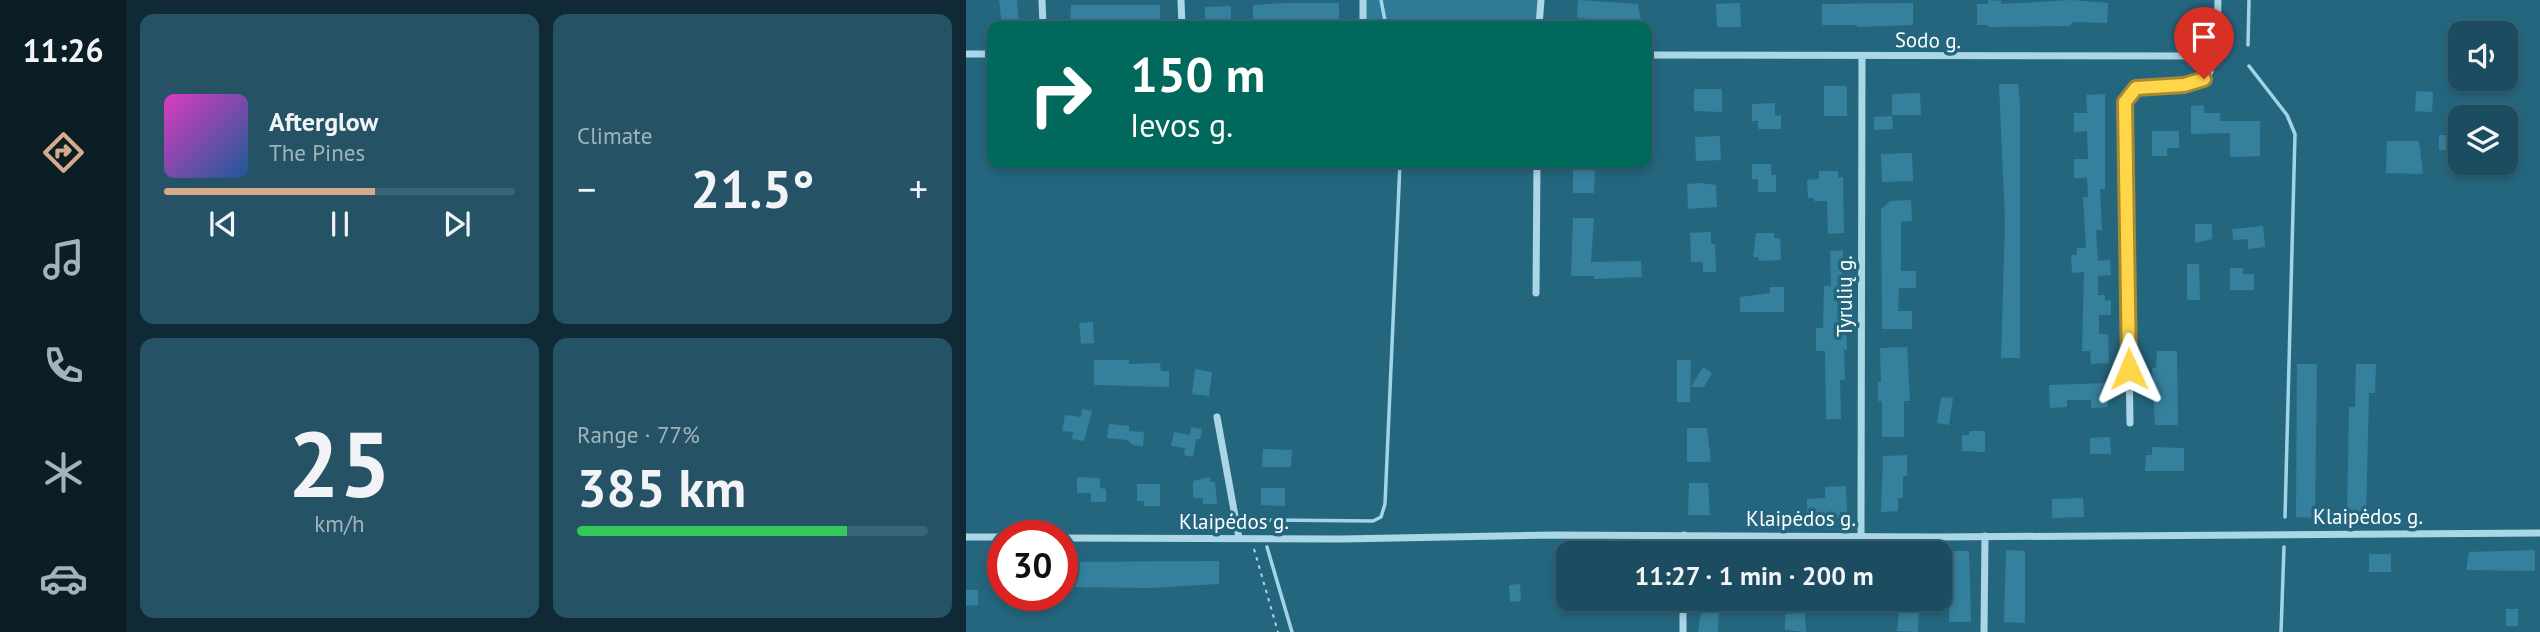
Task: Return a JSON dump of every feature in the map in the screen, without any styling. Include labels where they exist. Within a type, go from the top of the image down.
[{"type":"street","points":[[1042,0],[1043,21]]},
{"type":"street","points":[[1181,0],[1181,21]]},
{"type":"street","points":[[1363,0],[1363,21]]},
{"type":"street","points":[[1539,21],[1541,0]]},
{"type":"street","points":[[2130,423],[2125,102],[2136,88],[2184,85],[2204,79],[2210,72],[2210,56],[2217,39],[2218,0]]},
{"type":"street","points":[[966,54],[987,54]]},
{"type":"street","name":"Sodo g.","points":[[1652,55],[2210,56]]},
{"type":"street","name":"Tyrulių g.","points":[[1861,56],[1861,536]]},
{"type":"street","points":[[1536,293],[1537,168]]},
{"type":"street","points":[[1217,417],[1239,538]]},
{"type":"street","name":"Klaipėdos g.","points":[[1078,538],[2540,533]]},
{"type":"street","points":[[1684,535],[1684,541]]},
{"type":"street","points":[[1984,632],[1985,536]]},
{"type":"street","points":[[966,537],[987,537]]},
{"type":"street","points":[[1683,611],[1683,632]]},
{"type":"path","points":[[1252,537],[1258,571],[1278,632]]},
{"type":"shaded area","points":[[1363,0],[1541,0],[1539,21],[1363,21]]},
{"type":"building","points":[[999,0],[1017,0],[1019,21],[1001,21]]},
{"type":"building","points":[[1578,0],[1638,4],[1641,21],[1591,21],[1577,18]]},
{"type":"building","points":[[1988,0],[2001,1],[2001,4],[2072,0],[2108,3],[2107,23],[2073,22],[2070,26],[1977,25],[1977,4],[1988,4]]},
{"type":"building","points":[[1339,3],[1339,21],[1253,21],[1253,5]]},
{"type":"building","points":[[1740,3],[1741,27],[1717,27],[1716,4]]},
{"type":"building","points":[[1913,3],[1913,25],[1822,25],[1822,4]]},
{"type":"building","points":[[1071,5],[1160,5],[1160,21],[1070,21]]},
{"type":"building","points":[[1231,6],[1231,21],[1205,21],[1205,7]]},
{"type":"building","points":[[1999,84],[2018,84],[2020,103],[2020,358],[2001,358],[2005,223]]},
{"type":"building","points":[[1824,86],[1847,86],[1847,116],[1824,116]]},
{"type":"building","points":[[1694,89],[1722,89],[1722,112],[1694,111]]},
{"type":"building","points":[[2416,91],[2433,92],[2432,112],[2415,111]]},
{"type":"building","points":[[1920,93],[1921,115],[1892,115],[1892,94]]},
{"type":"building","points":[[2105,94],[2105,189],[2100,189],[2102,230],[2096,230],[2098,261],[2110,260],[2111,275],[2098,276],[2098,295],[2105,295],[2105,301],[2111,300],[2111,315],[2099,315],[2099,334],[2108,334],[2109,363],[2091,364],[2090,351],[2082,351],[2084,272],[2072,273],[2071,255],[2077,255],[2077,248],[2086,248],[2083,197],[2088,197],[2087,178],[2074,178],[2074,159],[2088,159],[2087,131],[2074,132],[2074,113],[2087,113],[2086,95]]},
{"type":"building","points":[[1775,103],[1775,116],[1781,115],[1781,129],[1758,129],[1758,121],[1752,121],[1752,104]]},
{"type":"building","points":[[2204,105],[2204,113],[2220,113],[2220,121],[2260,121],[2260,156],[2230,157],[2230,133],[2191,134],[2191,106]]},
{"type":"building","points":[[1892,116],[1893,129],[1874,130],[1874,117]]},
{"type":"building","points":[[2152,131],[2179,131],[2179,148],[2167,148],[2167,156],[2152,156]]},
{"type":"building","points":[[2439,135],[2448,135],[2448,150],[2439,150]]},
{"type":"building","points":[[1720,136],[1721,160],[1696,161],[1695,137]]},
{"type":"building","points":[[2387,141],[2419,141],[2423,174],[2386,173]]},
{"type":"building","points":[[1912,153],[1913,181],[1882,182],[1881,154]]},
{"type":"building","points":[[1752,164],[1771,164],[1771,175],[1776,175],[1776,192],[1758,192],[1758,179],[1752,179]]},
{"type":"building","points":[[1573,169],[1595,169],[1594,193],[1573,193]]},
{"type":"building","points":[[1819,171],[1838,171],[1838,178],[1843,177],[1844,233],[1828,234],[1827,201],[1808,198],[1807,180],[1819,179]]},
{"type":"building","points":[[1687,184],[1716,185],[1717,207],[1688,209]]},
{"type":"building","points":[[1911,200],[1912,221],[1901,222],[1901,271],[1916,271],[1916,288],[1899,288],[1898,311],[1912,311],[1912,329],[1882,329],[1881,209],[1890,201]]},
{"type":"building","points":[[1573,218],[1594,218],[1591,262],[1641,261],[1642,277],[1594,279],[1594,276],[1571,276]]},
{"type":"building","points":[[2195,224],[2212,224],[2212,239],[2195,243]]},
{"type":"building","points":[[2263,226],[2265,247],[2248,249],[2248,239],[2233,240],[2232,229]]},
{"type":"building","points":[[1711,232],[1711,244],[1715,244],[1716,272],[1703,272],[1703,262],[1691,262],[1690,233]]},
{"type":"building","points":[[1756,233],[1774,233],[1774,238],[1780,238],[1781,260],[1759,261],[1758,257],[1753,257]]},
{"type":"building","points":[[1843,250],[1842,294],[1845,294],[1847,350],[1844,350],[1845,380],[1840,380],[1841,419],[1826,419],[1825,351],[1816,351],[1816,328],[1823,328],[1824,286],[1831,286],[1830,251]]},
{"type":"building","points":[[2187,264],[2199,264],[2200,300],[2187,300]]},
{"type":"building","points":[[2230,268],[2243,268],[2243,274],[2254,274],[2254,290],[2230,290]]},
{"type":"building","points":[[1770,287],[1784,287],[1784,312],[1740,312],[1740,297],[1770,293]]},
{"type":"building","points":[[1093,322],[1094,343],[1081,344],[1079,323]]},
{"type":"building","points":[[1907,347],[1910,401],[1904,401],[1904,437],[1882,437],[1882,401],[1878,401],[1878,382],[1881,382],[1880,348]]},
{"type":"building","points":[[2157,351],[2177,351],[2178,425],[2155,425],[2152,368],[2156,368]]},
{"type":"building","points":[[1094,360],[1129,360],[1129,364],[1160,363],[1161,371],[1169,371],[1169,387],[1094,385]]},
{"type":"building","points":[[1677,360],[1691,360],[1690,402],[1677,402]]},
{"type":"building","points":[[2297,364],[2317,364],[2315,518],[2296,517]]},
{"type":"building","points":[[2356,364],[2376,364],[2375,393],[2369,393],[2366,517],[2347,517],[2349,407],[2355,407]]},
{"type":"building","points":[[1703,367],[1712,373],[1704,387],[1691,387]]},
{"type":"building","points":[[1195,369],[1212,372],[1209,396],[1192,394]]},
{"type":"building","points":[[2108,383],[2108,407],[2091,408],[2091,400],[2067,400],[2067,407],[2050,408],[2049,385]]},
{"type":"building","points":[[1941,397],[1953,398],[1949,425],[1937,423]]},
{"type":"building","points":[[1082,409],[1092,411],[1084,441],[1072,439],[1073,432],[1062,431],[1065,415],[1081,417]]},
{"type":"building","points":[[1109,424],[1129,426],[1129,431],[1144,432],[1143,446],[1133,445],[1127,440],[1107,438]]},
{"type":"building","points":[[1191,427],[1202,429],[1200,439],[1196,439],[1193,457],[1184,455],[1185,448],[1171,446],[1174,432],[1190,435]]},
{"type":"building","points":[[1687,428],[1707,428],[1711,462],[1687,462]]},
{"type":"building","points":[[1970,431],[1985,431],[1985,452],[1962,451],[1962,435],[1969,435]]},
{"type":"building","points":[[2110,437],[2111,454],[2090,454],[2090,438]]},
{"type":"building","points":[[2152,447],[2184,448],[2184,471],[2145,471],[2146,455],[2152,455]]},
{"type":"building","points":[[1263,449],[1292,450],[1291,467],[1262,467]]},
{"type":"building","points":[[1907,455],[1907,476],[1903,476],[1903,498],[1898,498],[1898,511],[1881,512],[1883,456]]},
{"type":"building","points":[[1077,477],[1100,478],[1100,488],[1106,489],[1106,502],[1091,502],[1091,493],[1077,493]]},
{"type":"building","points":[[1210,477],[1210,482],[1215,482],[1217,504],[1203,504],[1203,498],[1193,498],[1193,481]]},
{"type":"building","points":[[1689,483],[1708,483],[1710,515],[1688,515]]},
{"type":"building","points":[[1137,484],[1160,484],[1160,506],[1144,506],[1144,501],[1137,501]]},
{"type":"building","points":[[1846,486],[1847,512],[1840,512],[1840,518],[1815,518],[1815,515],[1807,515],[1807,499],[1825,498],[1825,487]]},
{"type":"building","points":[[1261,488],[1285,488],[1285,506],[1261,505]]},
{"type":"building","points":[[2083,498],[2084,517],[2052,518],[2052,499]]},
{"type":"building","points":[[2006,550],[2025,551],[2025,623],[2004,622]]},
{"type":"building","points":[[2535,550],[2535,571],[2466,570],[2469,552]]},
{"type":"building","points":[[1952,551],[1969,551],[1971,622],[1949,622],[1949,611],[1952,611]]},
{"type":"building","points":[[2369,554],[2391,554],[2391,572],[2369,572]]},
{"type":"building","points":[[1219,561],[1219,584],[1152,588],[1078,587],[1078,562]]},
{"type":"building","points":[[1520,584],[1521,601],[1510,602],[1509,585]]},
{"type":"building","points":[[966,590],[978,590],[978,605],[966,606]]},
{"type":"building","points":[[2506,609],[2518,609],[2518,626],[2506,626]]},
{"type":"building","points":[[1701,611],[1719,611],[1718,632],[1698,632]]},
{"type":"building","points":[[1899,611],[1919,611],[1918,632],[1897,631]]},
{"type":"building","points":[[1805,613],[1806,632],[1785,630],[1785,614]]},
{"type":"waterway","points":[[1381,0],[1385,21]]},
{"type":"waterway","points":[[2248,45],[2249,0]]},
{"type":"waterway","points":[[2249,66],[2287,115],[2295,134],[2285,517]]},
{"type":"waterway","points":[[1262,527],[1264,520],[1373,521],[1381,517],[1385,504],[1400,168]]},
{"type":"waterway","points":[[1267,547],[1292,632]]},
{"type":"waterway","points":[[2281,632],[2284,547]]},
{"type":"route","points":[[2129,369],[2125,102],[2136,88],[2184,85],[2204,79]]}]
